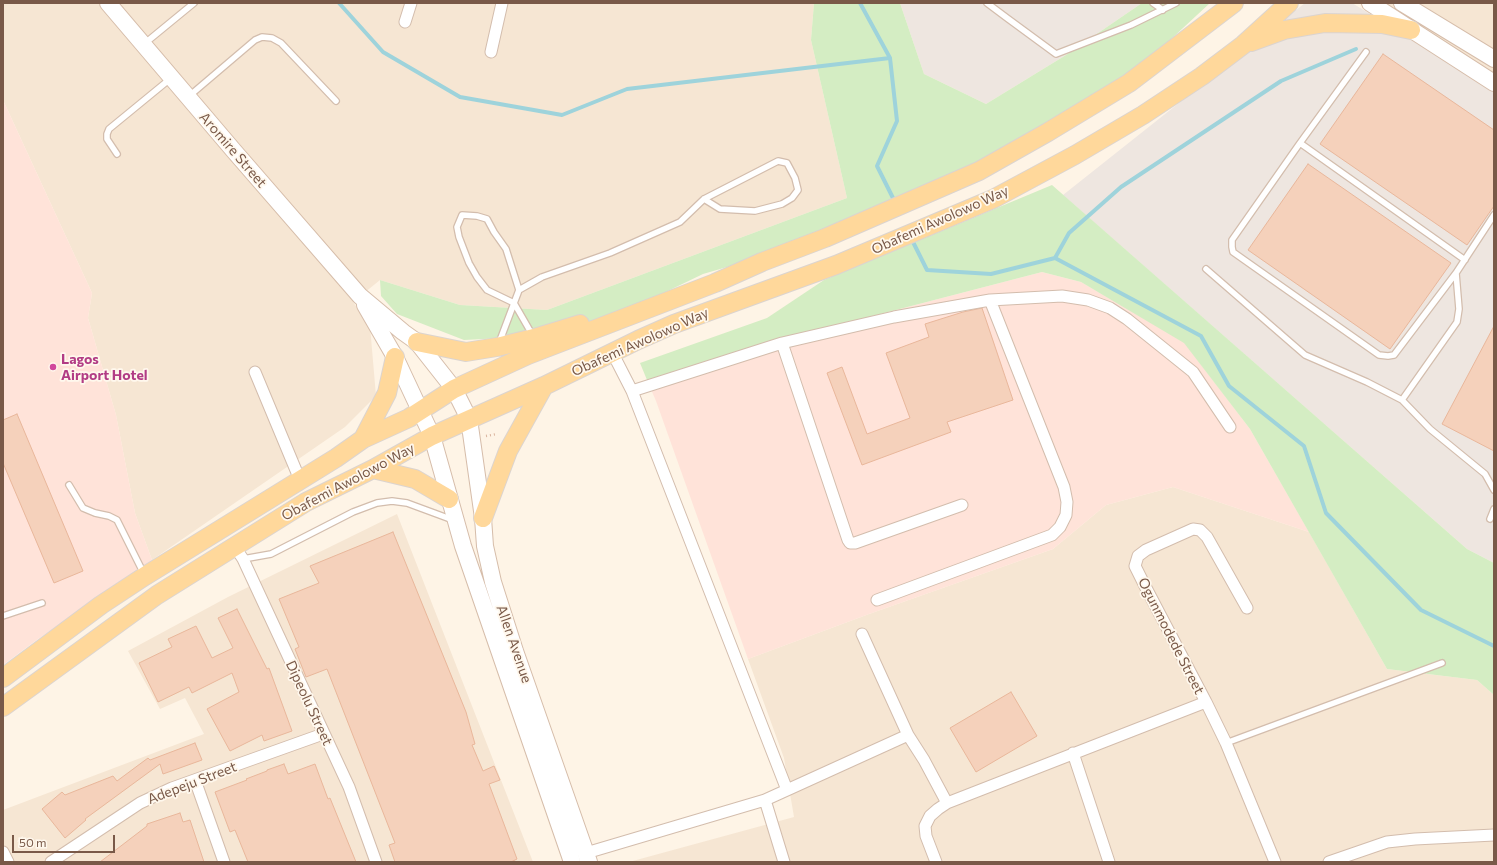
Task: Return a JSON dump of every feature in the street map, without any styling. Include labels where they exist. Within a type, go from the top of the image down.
[{"type":"main road","name":"Aromire Street","points":[[108,3],[360,296],[417,342],[454,389],[469,419]]},
{"type":"main road","name":"Obafemi Awolowo Way","points":[[3,678],[101,605],[144,576],[336,458],[363,439],[409,418],[454,389],[528,355],[715,283],[762,262],[825,238],[979,171],[1048,132],[1129,83],[1234,3]]},
{"type":"main road","name":"Obafemi Awolowo Way","points":[[3,707],[157,595],[239,553],[264,528],[306,502],[373,469],[432,436],[544,386],[612,352],[674,324],[836,264],[993,199],[1075,155],[1143,115],[1202,76],[1243,45],[1289,3]]},
{"type":"main road","points":[[1370,3],[1494,83]]},
{"type":"main road","points":[[1402,3],[1494,59]]},
{"type":"main road","points":[[1243,45],[1284,30],[1318,24],[1382,24],[1411,30]]},
{"type":"main road","points":[[417,342],[460,352],[497,347],[534,338],[715,283]]},
{"type":"main road","name":"Aromire Street","points":[[360,296],[395,357],[432,436]]},
{"type":"main road","points":[[363,439],[387,393],[395,357]]},
{"type":"main road","points":[[483,518],[508,451],[544,386]]},
{"type":"main road","name":"Allen Avenue","points":[[469,419],[483,518],[485,546],[493,582],[515,651],[588,858]]},
{"type":"main road","name":"Allen Avenue","points":[[432,436],[455,521],[572,862]]},
{"type":"main road","points":[[373,469],[415,478],[449,499]]},
{"type":"street","points":[[405,22],[410,3]]},
{"type":"street","points":[[491,52],[502,3]]},
{"type":"street","points":[[632,392],[782,343],[894,317],[990,300],[1062,296],[1088,300],[1110,308],[1127,319],[1193,372],[1230,427]]},
{"type":"street","points":[[877,600],[1052,535],[1060,527],[1066,515],[1067,502],[1064,487],[990,300]]},
{"type":"street","points":[[782,343],[850,543],[855,543],[962,505]]},
{"type":"street","points":[[612,352],[632,392],[787,790]]},
{"type":"street","points":[[255,372],[300,480]]},
{"type":"street","name":"Ogunmodede Street","points":[[1247,608],[1207,537],[1200,530],[1193,529],[1146,550],[1138,556],[1136,566],[1226,743],[1275,862]]},
{"type":"street","name":"Dipeolu Street","points":[[239,553],[349,787],[376,862]]},
{"type":"street","points":[[862,634],[908,734],[947,803]]},
{"type":"street","points":[[936,862],[926,836],[926,826],[930,816],[947,803],[1206,702]]},
{"type":"street","name":"Adepeju Street","points":[[50,862],[140,803],[172,788],[323,734]]},
{"type":"street","points":[[588,858],[766,800],[908,734]]},
{"type":"street","points":[[1073,753],[1109,862]]},
{"type":"street","points":[[195,780],[224,862]]},
{"type":"street","points":[[766,800],[784,862]]},
{"type":"street","points":[[1329,862],[1387,842],[1414,839],[1494,835]]},
{"type":"street","points":[[3,852],[8,862]]},
{"type":"lane","points":[[144,45],[194,3]]},
{"type":"lane","points":[[988,3],[1056,54],[1131,25],[1176,3]]},
{"type":"lane","points":[[1153,3],[1163,10]]},
{"type":"lane","points":[[188,97],[255,40],[262,37],[272,38],[281,43],[336,101]]},
{"type":"lane","points":[[1366,52],[1232,240],[1233,252],[1379,355],[1388,356],[1394,355],[1456,273],[1494,215]]},
{"type":"lane","points":[[117,154],[107,139],[109,129],[172,78]]},
{"type":"lane","points":[[1300,143],[1465,260]]},
{"type":"lane","points":[[519,290],[542,277],[610,252],[680,222],[704,199],[778,161],[787,163],[795,178],[798,190],[792,198],[782,204],[755,211],[720,209],[704,199]]},
{"type":"lane","points":[[497,347],[514,303],[519,290],[506,249],[487,219],[477,216],[462,215],[457,227],[459,237],[469,263],[477,277],[487,290],[514,303],[534,338]]},
{"type":"lane","points":[[1206,270],[1305,355],[1367,382],[1402,400],[1430,429],[1485,474],[1494,490]]},
{"type":"lane","points":[[1402,400],[1457,322],[1459,309],[1456,273]]},
{"type":"lane","points":[[69,485],[83,508],[117,520],[144,576]]},
{"type":"lane","points":[[239,553],[271,554],[353,512],[377,503],[392,501],[408,503],[455,521]]},
{"type":"lane","points":[[1490,519],[1494,509]]},
{"type":"lane","points":[[3,616],[42,603]]},
{"type":"lane","points":[[1226,743],[1442,663]]},
{"type":"shaded area","points":[[3,3],[814,3],[811,40],[847,198],[547,310],[460,305],[380,280],[353,302],[370,326],[376,396],[345,427],[152,560],[135,513],[116,415],[88,318],[92,293],[3,100]]},
{"type":"shaded area","points":[[900,3],[1142,3],[1066,55],[986,104],[924,74]]},
{"type":"shaded area","points":[[1305,3],[1352,3],[1494,89],[1494,563],[1467,549],[1063,195]]},
{"type":"shaded area","points":[[1368,3],[1494,3],[1494,81]]},
{"type":"shaded area","name":"Lagos Airport Hotel","points":[[3,100],[92,293],[88,318],[116,415],[135,513],[152,560],[3,665]]},
{"type":"shaded area","points":[[1042,272],[1081,282],[1184,342],[1250,429],[1309,532],[1173,487],[1106,505],[1053,549],[869,614],[748,659],[656,401],[647,380],[765,344]]},
{"type":"shaded area","points":[[1173,487],[1309,532],[1387,669],[1477,680],[1494,695],[1494,862],[629,862],[794,817],[784,758],[748,659],[869,614],[1053,549],[1106,505]]},
{"type":"shaded area","points":[[397,514],[533,862],[3,862],[3,810],[204,734],[185,698],[160,709],[128,651],[228,597]]},
{"type":"green space","points":[[814,3],[900,3],[924,74],[986,104],[1066,55],[1142,3],[1210,3],[1169,41],[1075,114],[975,166],[758,258],[703,274],[647,301],[616,319],[542,336],[464,340],[397,314],[381,296],[380,280],[460,305],[547,310],[847,198],[811,40]]},
{"type":"green space","points":[[1052,185],[1467,549],[1494,563],[1494,695],[1477,680],[1387,669],[1250,429],[1184,343],[1081,282],[1042,272],[765,344],[647,380],[640,363],[767,318],[824,280]]},
{"type":"building","points":[[1383,54],[1494,130],[1494,206],[1467,245],[1320,144]]},
{"type":"building","points":[[1308,164],[1451,263],[1390,349],[1248,250]]},
{"type":"building","points":[[982,308],[1013,400],[947,422],[951,432],[862,465],[827,373],[842,367],[867,434],[910,418],[886,353],[929,337],[925,324],[963,312]]},
{"type":"building","points":[[1494,326],[1494,451],[1442,424]]},
{"type":"building","points":[[17,414],[83,571],[54,583],[3,463],[3,420]]},
{"type":"building","points":[[393,532],[466,712],[475,744],[472,745],[483,771],[494,766],[500,780],[489,784],[517,859],[511,862],[395,862],[389,845],[395,843],[327,669],[306,677],[295,649],[299,647],[279,599],[319,583],[310,566]]},
{"type":"building","points":[[237,609],[267,669],[269,668],[292,731],[264,741],[262,735],[230,751],[207,709],[239,692],[232,673],[192,693],[189,687],[158,702],[139,663],[172,647],[168,639],[196,626],[212,658],[233,648],[218,618]]},
{"type":"building","points":[[1011,692],[1037,736],[976,772],[950,728]]},
{"type":"building","points":[[195,743],[202,760],[163,774],[160,764],[85,819],[86,820],[65,838],[42,809],[62,792],[65,795],[113,776],[117,781],[148,758],[150,760]]},
{"type":"building","points":[[284,764],[288,774],[315,764],[328,799],[330,798],[356,862],[248,862],[235,830],[230,832],[215,792]]},
{"type":"building","points":[[180,813],[183,822],[190,820],[204,862],[100,862],[147,826],[147,824]]},
{"type":"waterway","points":[[339,3],[383,52],[460,97],[562,115],[627,89],[890,58]]},
{"type":"waterway","points":[[860,3],[890,58],[897,121],[877,166],[895,202]]},
{"type":"waterway","points":[[1055,258],[1069,233],[1121,187],[1281,81],[1356,49]]},
{"type":"waterway","points":[[913,242],[927,270],[991,274],[1055,258],[1201,336],[1229,386],[1304,446],[1326,513],[1421,610],[1494,646]]},
{"type":"place","name":"Lagos Airport Hotel","points":[[53,367]]}]
